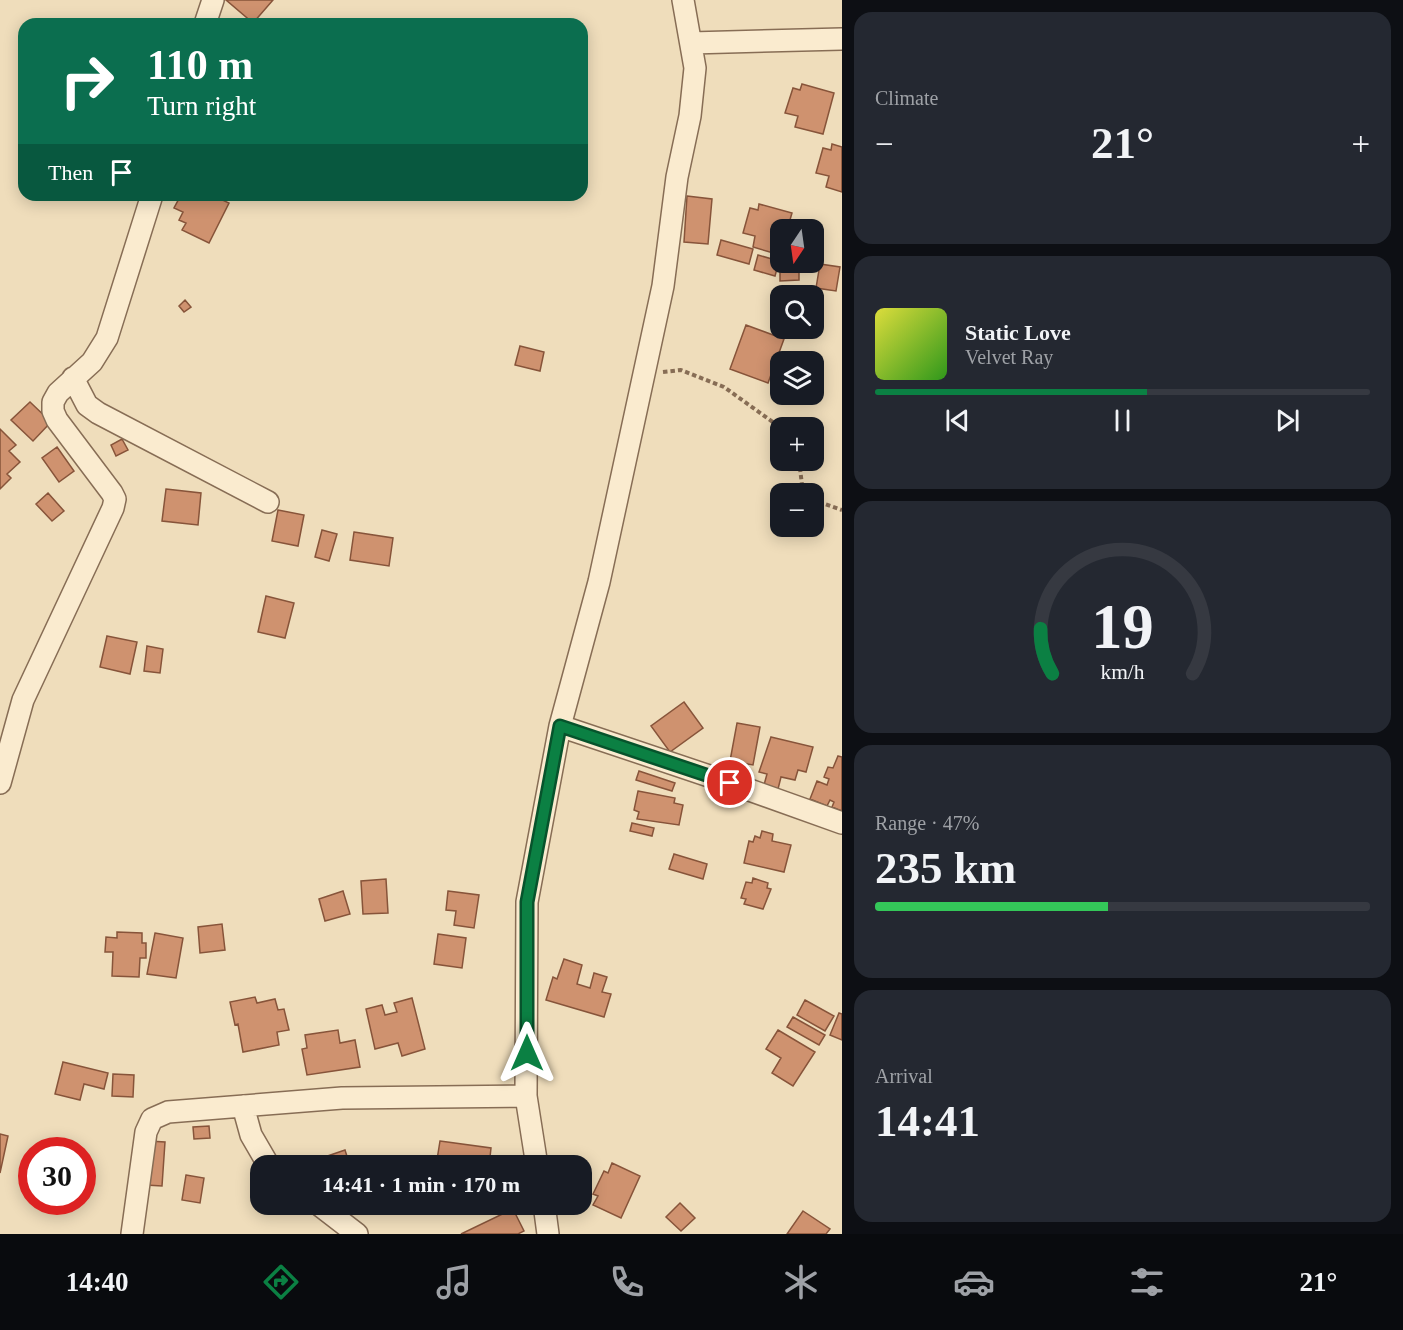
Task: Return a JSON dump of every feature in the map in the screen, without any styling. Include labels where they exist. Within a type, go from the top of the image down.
[{"type":"street","points":[[207,18],[213,0]]},
{"type":"street","points":[[535,1155],[526,1096],[527,902],[560,726],[599,582],[663,286],[677,177],[690,116],[695,68],[682,0]]},
{"type":"street","points":[[691,43],[842,39]]},
{"type":"street","points":[[0,783],[6,732],[113,508],[115,499],[57,420],[53,411],[53,402],[58,393],[92,362],[106,338],[150,201]]},
{"type":"street","points":[[73,378],[87,405],[98,413],[268,502]]},
{"type":"street","points":[[560,726],[842,823]]},
{"type":"street","points":[[132,1234],[145,1140],[152,1119],[168,1112],[342,1098],[526,1096]]},
{"type":"street","points":[[243,1106],[251,1135],[263,1155]]},
{"type":"street","points":[[332,1215],[357,1234]]},
{"type":"street","points":[[545,1215],[548,1234]]},
{"type":"path","points":[[645,374],[681,370],[724,387],[770,420]]},
{"type":"path","points":[[824,504],[842,510]]},
{"type":"building","points":[[226,0],[273,0],[257,18],[247,18]]},
{"type":"building","points":[[802,84],[834,93],[823,134],[795,127],[798,116],[785,113],[793,88],[800,90]]},
{"type":"building","points":[[832,144],[842,147],[842,192],[826,187],[829,176],[816,173],[823,148],[831,150]]},
{"type":"building","points":[[687,196],[712,199],[708,244],[684,242]]},
{"type":"building","points":[[178,201],[225,201],[229,203],[209,243],[182,230],[186,223],[179,220],[183,212],[174,208]]},
{"type":"building","points":[[759,204],[792,213],[790,219],[770,219],[770,252],[753,247],[755,236],[743,233],[750,208],[758,210]]},
{"type":"building","points":[[721,240],[753,249],[749,264],[717,255]]},
{"type":"building","points":[[758,255],[770,258],[770,273],[776,273],[775,276],[754,270]]},
{"type":"building","points":[[824,265],[840,267],[836,291],[824,289],[824,285],[816,285],[818,273],[824,273]]},
{"type":"building","points":[[780,273],[799,273],[799,280],[780,281]]},
{"type":"building","points":[[185,300],[191,307],[184,312],[179,306]]},
{"type":"building","points":[[746,325],[770,334],[770,339],[784,339],[780,351],[770,351],[768,383],[730,369]]},
{"type":"building","points":[[520,346],[544,352],[540,371],[515,365]]},
{"type":"building","points":[[30,402],[51,422],[33,441],[11,420]]},
{"type":"building","points":[[0,429],[16,445],[9,451],[20,462],[7,474],[11,478],[0,489]]},
{"type":"building","points":[[122,439],[128,450],[116,456],[111,445]]},
{"type":"building","points":[[57,447],[74,471],[59,482],[42,458]]},
{"type":"building","points":[[166,489],[201,493],[198,525],[162,521]]},
{"type":"building","points":[[48,493],[64,511],[52,521],[36,504]]},
{"type":"building","points":[[278,510],[304,515],[298,546],[272,541]]},
{"type":"building","points":[[322,530],[337,534],[329,561],[315,557]]},
{"type":"building","points":[[354,532],[393,538],[389,566],[350,560]]},
{"type":"building","points":[[266,596],[294,603],[285,638],[258,632]]},
{"type":"building","points":[[107,636],[137,642],[130,674],[100,667]]},
{"type":"building","points":[[147,646],[163,649],[160,673],[144,671]]},
{"type":"building","points":[[684,702],[703,728],[670,752],[651,726]]},
{"type":"building","points":[[737,723],[760,727],[753,765],[730,761]]},
{"type":"building","points":[[771,737],[813,747],[806,772],[798,770],[795,780],[781,777],[778,789],[764,785],[767,774],[759,772]]},
{"type":"building","points":[[838,756],[842,757],[842,811],[832,807],[834,802],[830,800],[827,806],[810,799],[817,781],[827,785],[829,779],[824,777],[828,767],[833,768]]},
{"type":"building","points":[[639,771],[675,783],[672,791],[636,780]]},
{"type":"building","points":[[638,791],[675,798],[674,803],[683,805],[679,825],[637,819],[639,812],[634,810]]},
{"type":"building","points":[[632,823],[654,828],[652,836],[630,831]]},
{"type":"building","points":[[762,831],[773,834],[772,841],[791,845],[784,872],[744,863],[749,841],[753,842],[755,836],[760,838]]},
{"type":"building","points":[[674,854],[707,864],[703,879],[669,869]]},
{"type":"building","points":[[753,878],[768,883],[767,888],[771,889],[763,909],[744,904],[746,899],[741,898],[746,882],[752,883]]},
{"type":"building","points":[[386,879],[388,913],[363,914],[361,881]]},
{"type":"building","points":[[343,891],[350,914],[325,921],[319,899]]},
{"type":"building","points":[[448,891],[479,895],[474,928],[454,925],[456,911],[446,910]]},
{"type":"building","points":[[222,924],[225,950],[200,953],[198,927]]},
{"type":"building","points":[[117,932],[142,933],[142,943],[146,943],[146,958],[140,958],[139,977],[112,976],[113,952],[105,952],[106,937],[117,938]]},
{"type":"building","points":[[155,933],[183,938],[176,978],[147,974]]},
{"type":"building","points":[[438,934],[466,938],[462,968],[434,964]]},
{"type":"building","points":[[564,959],[582,965],[577,984],[590,988],[594,973],[607,977],[602,992],[611,994],[604,1017],[546,1000],[553,977],[557,979]]},
{"type":"building","points":[[255,997],[257,1003],[275,999],[278,1010],[284,1009],[289,1030],[277,1032],[279,1045],[243,1052],[238,1024],[235,1025],[230,1002]]},
{"type":"building","points":[[412,998],[425,1049],[402,1056],[398,1043],[375,1049],[366,1009],[382,1005],[385,1015],[397,1012],[394,1003]]},
{"type":"building","points":[[805,1000],[834,1016],[825,1031],[797,1015]]},
{"type":"building","points":[[839,1013],[842,1014],[842,1040],[830,1035]]},
{"type":"building","points":[[793,1017],[825,1035],[819,1045],[787,1027]]},
{"type":"building","points":[[338,1030],[340,1043],[355,1040],[360,1067],[307,1075],[302,1049],[307,1048],[305,1035]]},
{"type":"building","points":[[778,1030],[815,1052],[793,1086],[772,1073],[781,1058],[766,1049]]},
{"type":"building","points":[[63,1062],[108,1073],[104,1089],[84,1084],[80,1100],[55,1094]]},
{"type":"building","points":[[113,1074],[134,1075],[133,1097],[112,1096]]},
{"type":"building","points":[[209,1126],[210,1138],[194,1139],[193,1127]]},
{"type":"building","points":[[0,1134],[8,1136],[0,1173]]},
{"type":"building","points":[[148,1141],[165,1142],[162,1186],[146,1185]]},
{"type":"building","points":[[440,1141],[491,1148],[490,1155],[438,1155]]},
{"type":"building","points":[[345,1150],[347,1155],[330,1155]]},
{"type":"building","points":[[612,1163],[640,1176],[621,1218],[593,1205],[598,1196],[593,1194],[604,1171],[608,1173]]},
{"type":"building","points":[[186,1175],[204,1178],[200,1203],[182,1200]]},
{"type":"building","points":[[680,1203],[695,1218],[681,1231],[666,1217]]},
{"type":"building","points":[[803,1211],[830,1229],[826,1234],[787,1234]]},
{"type":"building","points":[[501,1215],[516,1215],[524,1231],[518,1234],[461,1234]]},
{"type":"route","points":[[527,1053],[527,902],[560,726],[730,783]]}]
